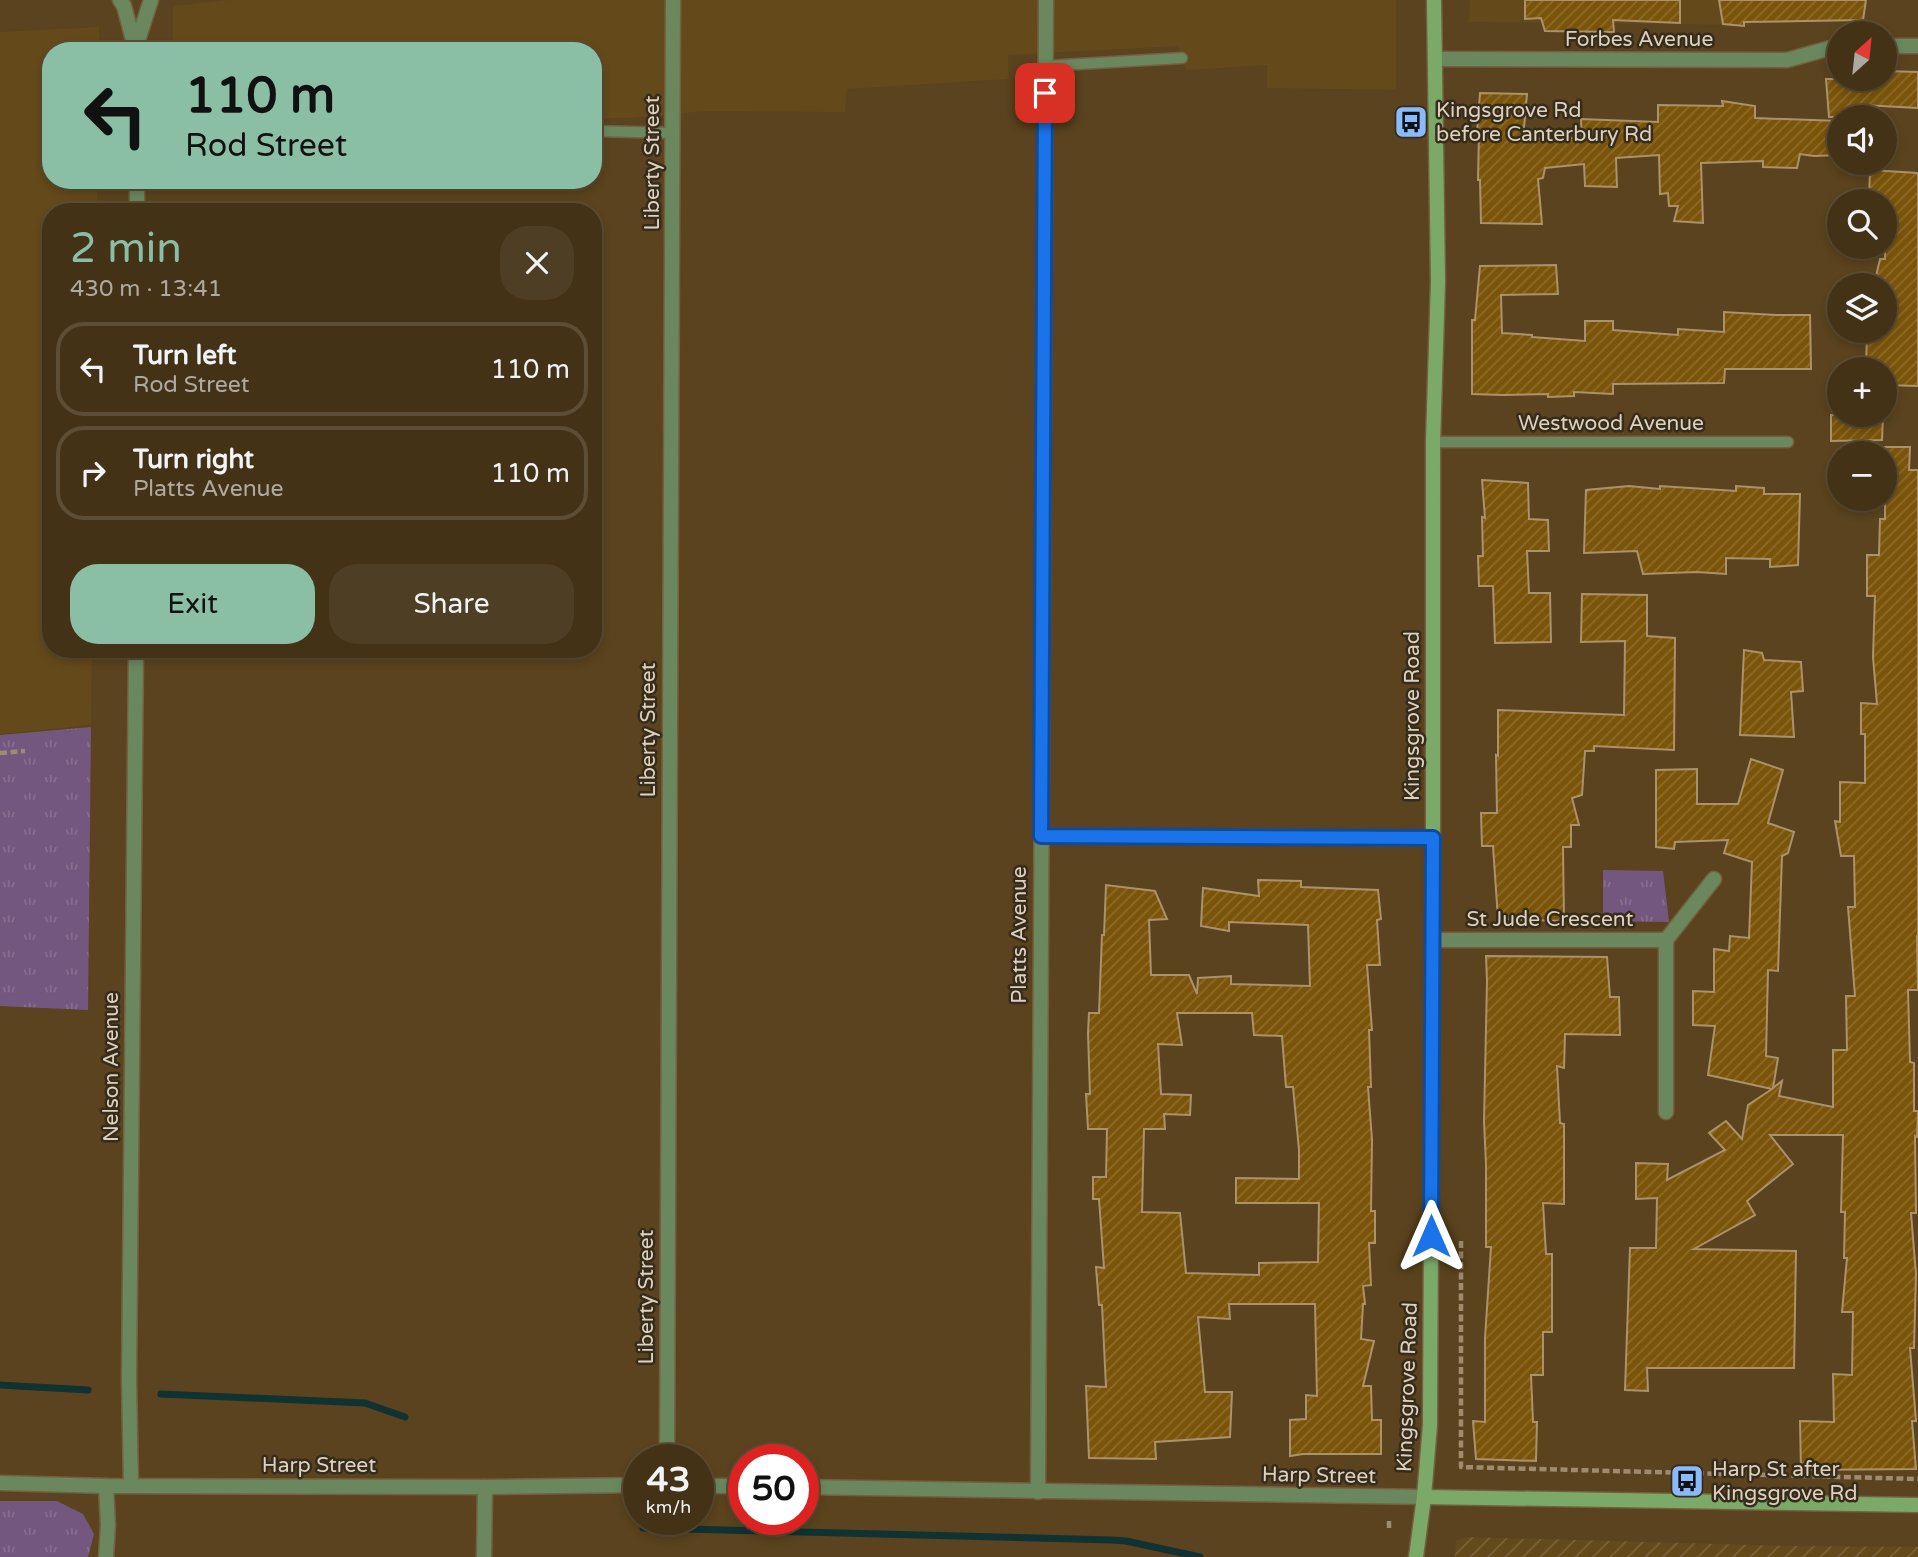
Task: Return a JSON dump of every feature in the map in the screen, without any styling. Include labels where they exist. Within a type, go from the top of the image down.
[{"type":"main road","name":"Kingsgrove Road","points":[[1416,1557],[1430,1425],[1433,442],[1438,282],[1434,0]]},
{"type":"main road","name":"Harp Street","points":[[1424,1497],[1918,1505]]},
{"type":"street","points":[[120,0],[134,42]]},
{"type":"street","points":[[138,42],[151,0]]},
{"type":"street","name":"Liberty Street","points":[[667,1444],[673,0]]},
{"type":"street","name":"Platts Avenue","points":[[1038,1492],[1046,0]]},
{"type":"street","points":[[1897,46],[1918,46]]},
{"type":"street","name":"Forbes Avenue","points":[[1436,59],[1787,60],[1827,49]]},
{"type":"street","name":"Nelson Avenue","points":[[131,1485],[136,658]]},
{"type":"street","points":[[1041,836],[1433,838]]},
{"type":"street","points":[[1666,1112],[1666,940],[1714,879]]},
{"type":"street","name":"St Jude Crescent","points":[[1433,940],[1666,940]]},
{"type":"street","name":"Harp Street","points":[[0,1483],[106,1486],[623,1485]]},
{"type":"street","points":[[106,1486],[106,1557]]},
{"type":"street","points":[[484,1557],[485,1487]]},
{"type":"street","name":"Harp Street","points":[[819,1488],[1424,1497]]},
{"type":"lane","points":[[1045,66],[1182,58]]},
{"type":"lane","points":[[602,131],[674,133]]},
{"type":"lane","name":"Westwood Avenue","points":[[1433,442],[1788,442]]},
{"type":"path","points":[[0,753],[25,751]]},
{"type":"path","points":[[1461,1241],[1461,1467],[1918,1479]]},
{"type":"path","points":[[1389,1519],[1389,1528]]},
{"type":"shaded area","points":[[229,0],[1396,0],[1396,90],[1267,88],[1267,65],[1186,70],[1178,46],[1008,55],[1008,79],[847,89],[845,112],[707,111],[602,118],[602,42],[173,42],[173,6]]},
{"type":"shaded area","points":[[1470,0],[1751,0],[1751,25],[1469,22]]},
{"type":"shaded area","points":[[99,27],[99,42],[42,42],[42,189],[98,189],[97,203],[42,203],[42,658],[92,658],[91,725],[0,734],[0,32]]},
{"type":"shaded area","points":[[1466,1537],[1918,1547],[1918,1557],[1455,1557],[1456,1541]]},
{"type":"green space","points":[[91,727],[88,1010],[0,1006],[0,735]]},
{"type":"green space","points":[[1603,870],[1663,871],[1669,922],[1603,921]]},
{"type":"green space","points":[[0,1501],[57,1501],[83,1514],[94,1534],[88,1557],[0,1557]]},
{"type":"building","points":[[1525,0],[1680,0],[1680,23],[1613,20],[1614,32],[1545,31],[1541,18],[1525,19]]},
{"type":"building","points":[[1719,0],[1866,0],[1863,20],[1744,22],[1744,26],[1723,24]]},
{"type":"building","points":[[1897,71],[1918,72],[1918,108],[1897,105],[1828,105],[1826,79],[1827,91],[1897,91]]},
{"type":"building","points":[[1480,93],[1527,94],[1523,139],[1582,138],[1581,119],[1658,122],[1658,105],[1723,106],[1722,101],[1755,106],[1755,118],[1827,121],[1827,155],[1800,154],[1797,168],[1763,167],[1763,161],[1701,163],[1703,223],[1674,221],[1678,206],[1669,206],[1668,193],[1660,194],[1659,155],[1616,158],[1617,187],[1585,186],[1584,164],[1545,168],[1543,178],[1538,179],[1542,224],[1481,223],[1477,132]]},
{"type":"building","points":[[1897,172],[1918,173],[1918,386],[1897,385],[1897,357],[1866,357],[1867,343],[1897,343],[1897,273],[1877,273],[1880,259],[1897,259],[1897,189],[1869,189],[1870,175],[1897,175]]},
{"type":"building","points":[[1556,265],[1558,294],[1501,295],[1502,333],[1585,341],[1585,321],[1613,321],[1613,330],[1678,335],[1678,329],[1724,332],[1724,312],[1810,315],[1811,369],[1725,369],[1724,383],[1613,384],[1613,394],[1574,392],[1574,396],[1548,397],[1548,394],[1472,394],[1472,320],[1475,320],[1480,266]]},
{"type":"building","points":[[1831,427],[1883,427],[1882,440],[1831,441]]},
{"type":"building","points":[[1897,447],[1910,447],[1909,470],[1918,470],[1918,990],[1908,990],[1910,1062],[1914,1063],[1914,1111],[1918,1111],[1917,1137],[1915,1136],[1916,1213],[1911,1213],[1916,1274],[1914,1348],[1910,1348],[1916,1421],[1912,1421],[1916,1469],[1801,1470],[1800,1421],[1834,1422],[1833,1374],[1852,1375],[1853,1312],[1842,1312],[1847,1258],[1844,1258],[1845,1212],[1841,1212],[1843,1135],[1770,1135],[1793,1164],[1747,1201],[1755,1215],[1694,1249],[1796,1251],[1794,1368],[1647,1368],[1648,1391],[1625,1390],[1630,1248],[1656,1248],[1657,1198],[1636,1199],[1636,1163],[1668,1164],[1667,1180],[1725,1150],[1709,1133],[1726,1121],[1742,1139],[1748,1105],[1772,1089],[1708,1075],[1715,1026],[1693,1025],[1693,991],[1714,992],[1714,949],[1729,951],[1730,936],[1749,938],[1752,862],[1724,853],[1728,840],[1675,842],[1674,849],[1656,847],[1656,770],[1697,769],[1697,804],[1738,804],[1751,759],[1783,770],[1768,823],[1794,832],[1788,853],[1782,856],[1778,971],[1768,970],[1766,1056],[1778,1058],[1773,1088],[1782,1081],[1779,1096],[1833,1107],[1833,1050],[1847,1050],[1846,996],[1855,996],[1848,907],[1855,907],[1854,856],[1841,856],[1835,821],[1840,822],[1840,782],[1865,783],[1865,734],[1861,734],[1861,703],[1877,704],[1873,657],[1875,596],[1867,596],[1867,555],[1879,555],[1880,519],[1885,519],[1885,511],[1897,511]]},
{"type":"building","points":[[1482,480],[1528,483],[1529,519],[1548,520],[1549,551],[1527,551],[1529,593],[1550,593],[1551,642],[1495,643],[1493,586],[1479,586],[1478,556],[1483,556],[1482,517],[1485,518]]},
{"type":"building","points":[[1629,486],[1736,491],[1736,486],[1764,488],[1764,494],[1800,494],[1798,565],[1770,567],[1770,559],[1726,558],[1726,574],[1643,574],[1637,551],[1584,553],[1586,490]]},
{"type":"building","points":[[1582,594],[1647,595],[1647,636],[1675,638],[1674,750],[1594,746],[1594,751],[1585,751],[1582,795],[1572,798],[1579,825],[1571,825],[1571,847],[1563,847],[1564,921],[1498,919],[1493,846],[1482,846],[1481,813],[1497,813],[1498,710],[1624,715],[1625,641],[1581,642]]},
{"type":"building","points":[[1744,650],[1762,653],[1764,660],[1801,662],[1803,691],[1791,692],[1794,737],[1740,735]]},
{"type":"building","points":[[1258,880],[1301,881],[1301,887],[1378,890],[1381,919],[1377,920],[1380,965],[1367,965],[1372,1030],[1369,1030],[1371,1087],[1368,1087],[1372,1140],[1371,1211],[1375,1211],[1375,1243],[1369,1243],[1371,1285],[1363,1286],[1365,1304],[1361,1339],[1374,1341],[1363,1386],[1371,1386],[1372,1420],[1381,1420],[1381,1454],[1290,1456],[1290,1420],[1306,1419],[1306,1395],[1317,1396],[1315,1304],[1229,1304],[1230,1319],[1198,1317],[1205,1392],[1232,1392],[1230,1437],[1155,1442],[1156,1459],[1089,1458],[1086,1386],[1106,1387],[1102,1305],[1099,1305],[1096,1267],[1104,1268],[1099,1199],[1093,1199],[1093,1177],[1106,1177],[1107,1129],[1088,1129],[1086,1094],[1090,1094],[1089,1013],[1099,1013],[1106,885],[1155,891],[1167,919],[1149,920],[1151,975],[1189,975],[1197,994],[1198,978],[1231,976],[1231,984],[1310,986],[1308,925],[1229,922],[1229,931],[1201,926],[1203,888],[1259,896]],"holes":[[[1177,1013],[1252,1013],[1254,1035],[1282,1036],[1286,1087],[1293,1087],[1299,1179],[1236,1178],[1236,1203],[1319,1203],[1318,1262],[1259,1263],[1259,1275],[1186,1273],[1180,1213],[1142,1212],[1144,1129],[1165,1129],[1164,1114],[1190,1115],[1191,1095],[1161,1094],[1158,1044],[1182,1045]]]},
{"type":"building","points":[[1486,956],[1607,957],[1610,997],[1619,997],[1620,1035],[1565,1034],[1564,1068],[1557,1066],[1560,1123],[1564,1124],[1564,1204],[1543,1203],[1546,1254],[1552,1254],[1552,1332],[1543,1332],[1543,1375],[1531,1375],[1533,1422],[1537,1422],[1536,1461],[1476,1459],[1473,1421],[1485,1422],[1485,1338],[1491,1247],[1486,1247]]},
{"type":"waterway","points":[[0,1385],[88,1390]]},
{"type":"waterway","points":[[161,1394],[365,1403],[405,1417]]},
{"type":"waterway","points":[[714,1530],[1112,1540],[1200,1557]]},
{"type":"place","name":"Kingsgrove Rd before Canterbury Rd","points":[[1411,122]]},
{"type":"place","name":"Harp St after Kingsgrove Rd","points":[[1687,1481]]},
{"type":"route","points":[[1045,93],[1041,836],[1433,838],[1431,1236]]}]
